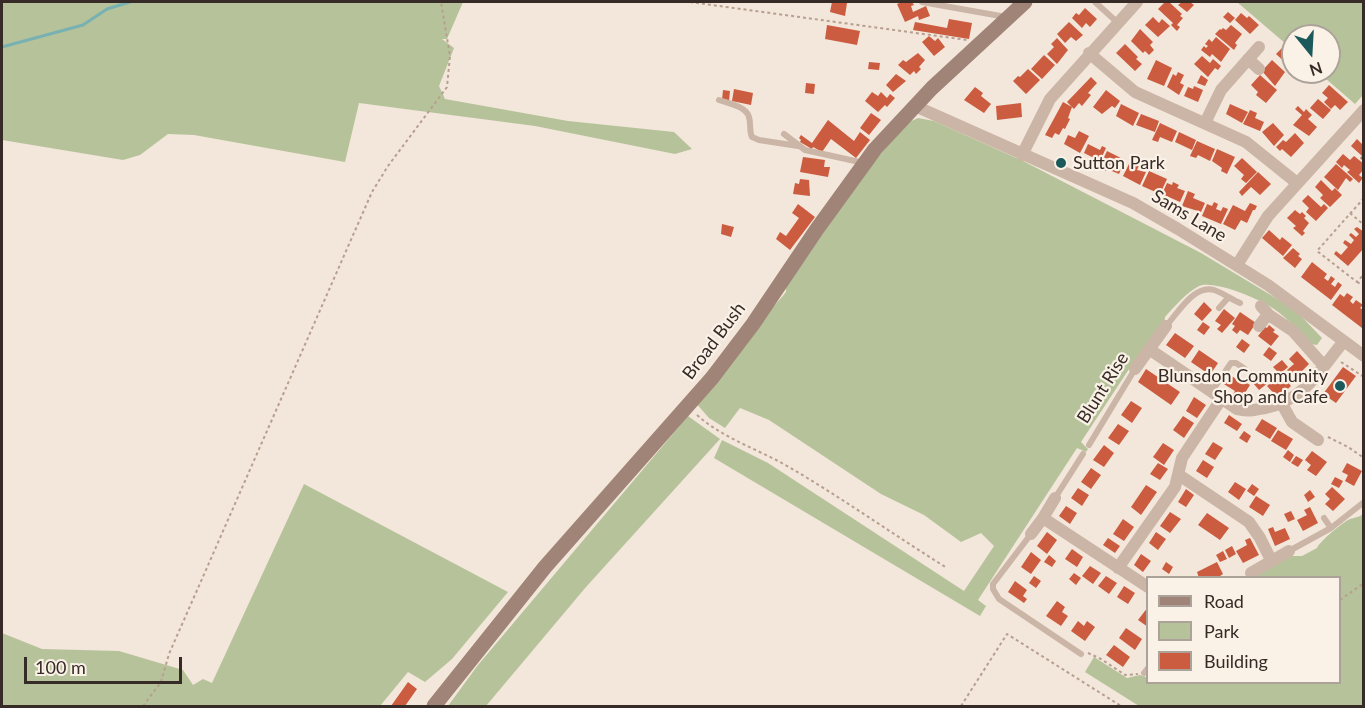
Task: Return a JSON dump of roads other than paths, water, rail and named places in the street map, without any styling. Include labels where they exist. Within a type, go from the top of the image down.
[{"type":"main road","name":"Broad Bush","points":[[434,706],[551,559],[688,407],[753,324],[864,163],[915,106],[1025,2]]},
{"type":"street","points":[[1022,155],[1050,99],[1137,2]]},
{"type":"street","points":[[1205,123],[1221,90],[1259,47]]},
{"type":"street","points":[[1089,53],[1135,92],[1246,142],[1298,183]]},
{"type":"street","points":[[1248,59],[1259,69]]},
{"type":"street","name":"Sams Lane","points":[[915,106],[1133,203],[1237,265],[1287,298],[1364,356]]},
{"type":"street","points":[[1237,265],[1268,216],[1298,183],[1333,134],[1364,110]]},
{"type":"street","points":[[1259,326],[1264,310],[1293,331],[1324,366]]},
{"type":"street","name":"Blunt Rise","points":[[1135,369],[1166,326]]},
{"type":"street","name":"Blunt Rise","points":[[1149,349],[1217,395],[1242,410],[1252,411],[1282,404],[1301,393],[1344,341]]},
{"type":"street","points":[[1118,568],[1168,498],[1179,475],[1182,458],[1217,395]]},
{"type":"street","points":[[1282,404],[1292,422],[1318,440]]},
{"type":"street","points":[[1179,475],[1249,522],[1271,560]]},
{"type":"street","points":[[1031,534],[1055,498]]},
{"type":"street","points":[[1043,518],[1146,586]]},
{"type":"street","points":[[1246,575],[1289,551]]},
{"type":"lane","points":[[922,2],[1007,18]]},
{"type":"lane","points":[[1095,2],[1118,23]]},
{"type":"lane","points":[[719,100],[747,112],[749,131],[752,136],[759,140],[798,146]]},
{"type":"lane","points":[[784,134],[805,150],[864,163]]},
{"type":"lane","name":"Blunt Rise","points":[[1166,326],[1192,295],[1200,290],[1215,290],[1240,303]]},
{"type":"lane","points":[[1219,308],[1228,298]]},
{"type":"lane","points":[[1217,395],[1231,363],[1236,363],[1245,369]]},
{"type":"lane","name":"Blunt Rise","points":[[1089,445],[1135,369]]},
{"type":"lane","points":[[1055,498],[1083,454]]},
{"type":"lane","points":[[1289,551],[1331,528],[1364,502]]},
{"type":"lane","points":[[1324,518],[1331,528]]},
{"type":"lane","points":[[1031,534],[993,584],[993,590],[999,599],[1081,654]]},
{"type":"waterway","points":[[2,47],[83,25],[107,9],[130,2]]},
{"type":"place","name":"Sutton Park","points":[[1061,163]]},
{"type":"place","name":"Blunsdon Community Shop and Cafe","points":[[1340,386]]}]
